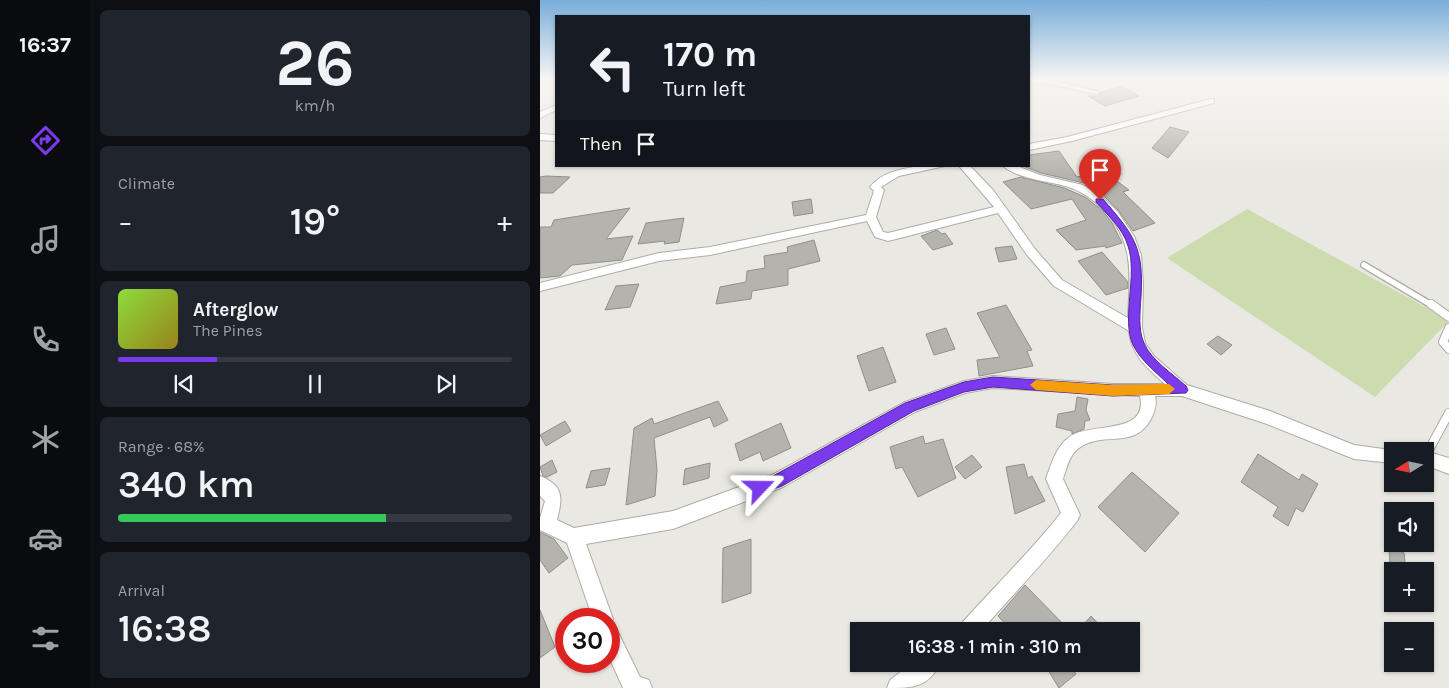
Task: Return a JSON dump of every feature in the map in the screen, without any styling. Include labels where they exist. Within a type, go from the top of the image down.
[{"type":"street","points":[[1030,147],[1069,139],[1171,111]]},
{"type":"street","points":[[540,136],[555,138]]},
{"type":"street","points":[[934,167],[901,173],[880,181],[875,187],[878,190],[872,217],[879,235],[883,237],[899,235],[1001,209]]},
{"type":"street","points":[[965,167],[989,192],[1031,252],[1058,283],[1136,329]]},
{"type":"street","points":[[1011,167],[1086,190],[1107,208],[1125,230],[1133,246],[1136,264],[1136,329],[1138,342],[1143,353],[1182,390]]},
{"type":"street","points":[[540,287],[659,257],[710,251],[872,217]]},
{"type":"street","points":[[540,484],[554,498],[547,525],[574,537],[616,532],[673,520],[778,481],[910,407],[964,387],[993,382],[1113,390],[1182,390],[1270,418],[1354,452],[1384,455]]},
{"type":"street","points":[[976,622],[1025,566],[1042,550],[1071,515],[1054,479],[1067,450],[1080,438],[1113,434],[1139,424],[1144,419],[1149,403],[1144,389]]},
{"type":"street","points":[[1434,461],[1449,466]]},
{"type":"street","points":[[574,537],[599,608]]},
{"type":"street","points":[[620,658],[633,685],[641,688]]},
{"type":"street","points":[[898,688],[918,672]]},
{"type":"lane","points":[[1364,265],[1418,295],[1449,317]]},
{"type":"lane","points":[[1449,328],[1443,342],[1449,349]]},
{"type":"lane","points":[[1434,442],[1449,413]]},
{"type":"green space","points":[[1247,209],[1449,321],[1375,397],[1167,258]]},
{"type":"building","points":[[1170,127],[1189,132],[1168,158],[1152,148]]},
{"type":"building","points":[[1059,151],[1077,177],[1082,176],[1088,181],[1107,174],[1129,190],[1123,192],[1155,223],[1133,231],[1118,210],[1104,196],[1084,183],[1041,173],[1026,167],[1030,167],[1030,155]]},
{"type":"building","points":[[540,177],[570,177],[553,193],[540,193]]},
{"type":"building","points":[[1021,177],[1064,188],[1085,197],[1103,211],[1112,223],[1122,243],[1106,248],[1105,246],[1076,250],[1056,230],[1086,220],[1072,199],[1031,209],[1003,182]]},
{"type":"building","points":[[811,199],[813,213],[794,216],[792,202]]},
{"type":"building","points":[[630,208],[606,239],[633,236],[622,260],[572,265],[560,276],[540,278],[540,227],[551,227],[554,220]]},
{"type":"building","points":[[684,218],[679,242],[664,244],[665,241],[638,244],[646,223]]},
{"type":"building","points":[[937,230],[942,234],[945,233],[953,244],[933,250],[921,236]]},
{"type":"building","points":[[814,240],[820,261],[788,269],[788,285],[752,291],[751,299],[716,304],[720,287],[746,282],[747,271],[765,268],[764,256],[788,252],[787,247]]},
{"type":"building","points":[[1012,246],[1017,259],[999,262],[995,248]]},
{"type":"building","points":[[1102,252],[1128,282],[1128,288],[1106,295],[1078,261]]},
{"type":"building","points":[[639,284],[630,307],[605,310],[616,286]]},
{"type":"building","points":[[1006,305],[1032,350],[1027,351],[1033,366],[979,376],[977,360],[1000,357],[977,313]]},
{"type":"building","points":[[946,328],[955,349],[934,355],[926,334]]},
{"type":"building","points":[[1218,336],[1232,345],[1221,355],[1207,344]]},
{"type":"building","points":[[883,347],[896,382],[869,391],[857,356]]},
{"type":"building","points":[[1077,397],[1088,399],[1086,410],[1090,420],[1085,421],[1084,429],[1072,434],[1072,431],[1056,427],[1058,414],[1075,411]]},
{"type":"building","points":[[718,401],[728,420],[714,427],[710,417],[654,438],[657,470],[655,496],[626,505],[634,428],[652,418],[654,424]]},
{"type":"building","points":[[565,421],[571,431],[546,446],[540,435]]},
{"type":"building","points":[[781,423],[791,448],[763,461],[760,452],[740,461],[735,444]]},
{"type":"building","points":[[923,436],[925,444],[943,439],[956,478],[918,497],[902,467],[896,469],[890,447]]},
{"type":"building","points":[[1258,454],[1299,480],[1302,474],[1318,484],[1303,512],[1296,508],[1288,526],[1273,516],[1278,507],[1241,482]]},
{"type":"building","points":[[972,455],[982,467],[965,479],[955,467]]},
{"type":"building","points":[[552,460],[557,472],[547,477],[543,476],[540,467]]},
{"type":"building","points":[[710,463],[709,478],[683,485],[685,469]]},
{"type":"building","points":[[1024,464],[1028,478],[1032,476],[1045,501],[1015,514],[1006,467]]},
{"type":"building","points":[[610,468],[605,485],[586,488],[591,471]]},
{"type":"building","points":[[1132,472],[1179,513],[1145,552],[1098,507]]},
{"type":"building","points":[[540,532],[554,539],[568,558],[549,573],[540,560]]},
{"type":"building","points":[[751,539],[751,593],[722,603],[723,548]]},
{"type":"building","points":[[1389,552],[1404,553],[1405,562],[1390,562]]},
{"type":"building","points":[[1025,585],[1061,622],[1004,622],[998,616]]},
{"type":"building","points":[[540,610],[555,647],[540,658]]},
{"type":"building","points":[[1091,616],[1097,622],[1086,622]]},
{"type":"building","points":[[1049,672],[1075,672],[1076,674],[1059,688]]},
{"type":"slow traffic","points":[[1036,385],[1113,390],[1169,389]]},
{"type":"route","points":[[760,488],[778,481],[910,407],[964,387],[993,382],[1113,390],[1182,390],[1141,350],[1134,314],[1137,276],[1133,246],[1125,230],[1100,200]]}]
